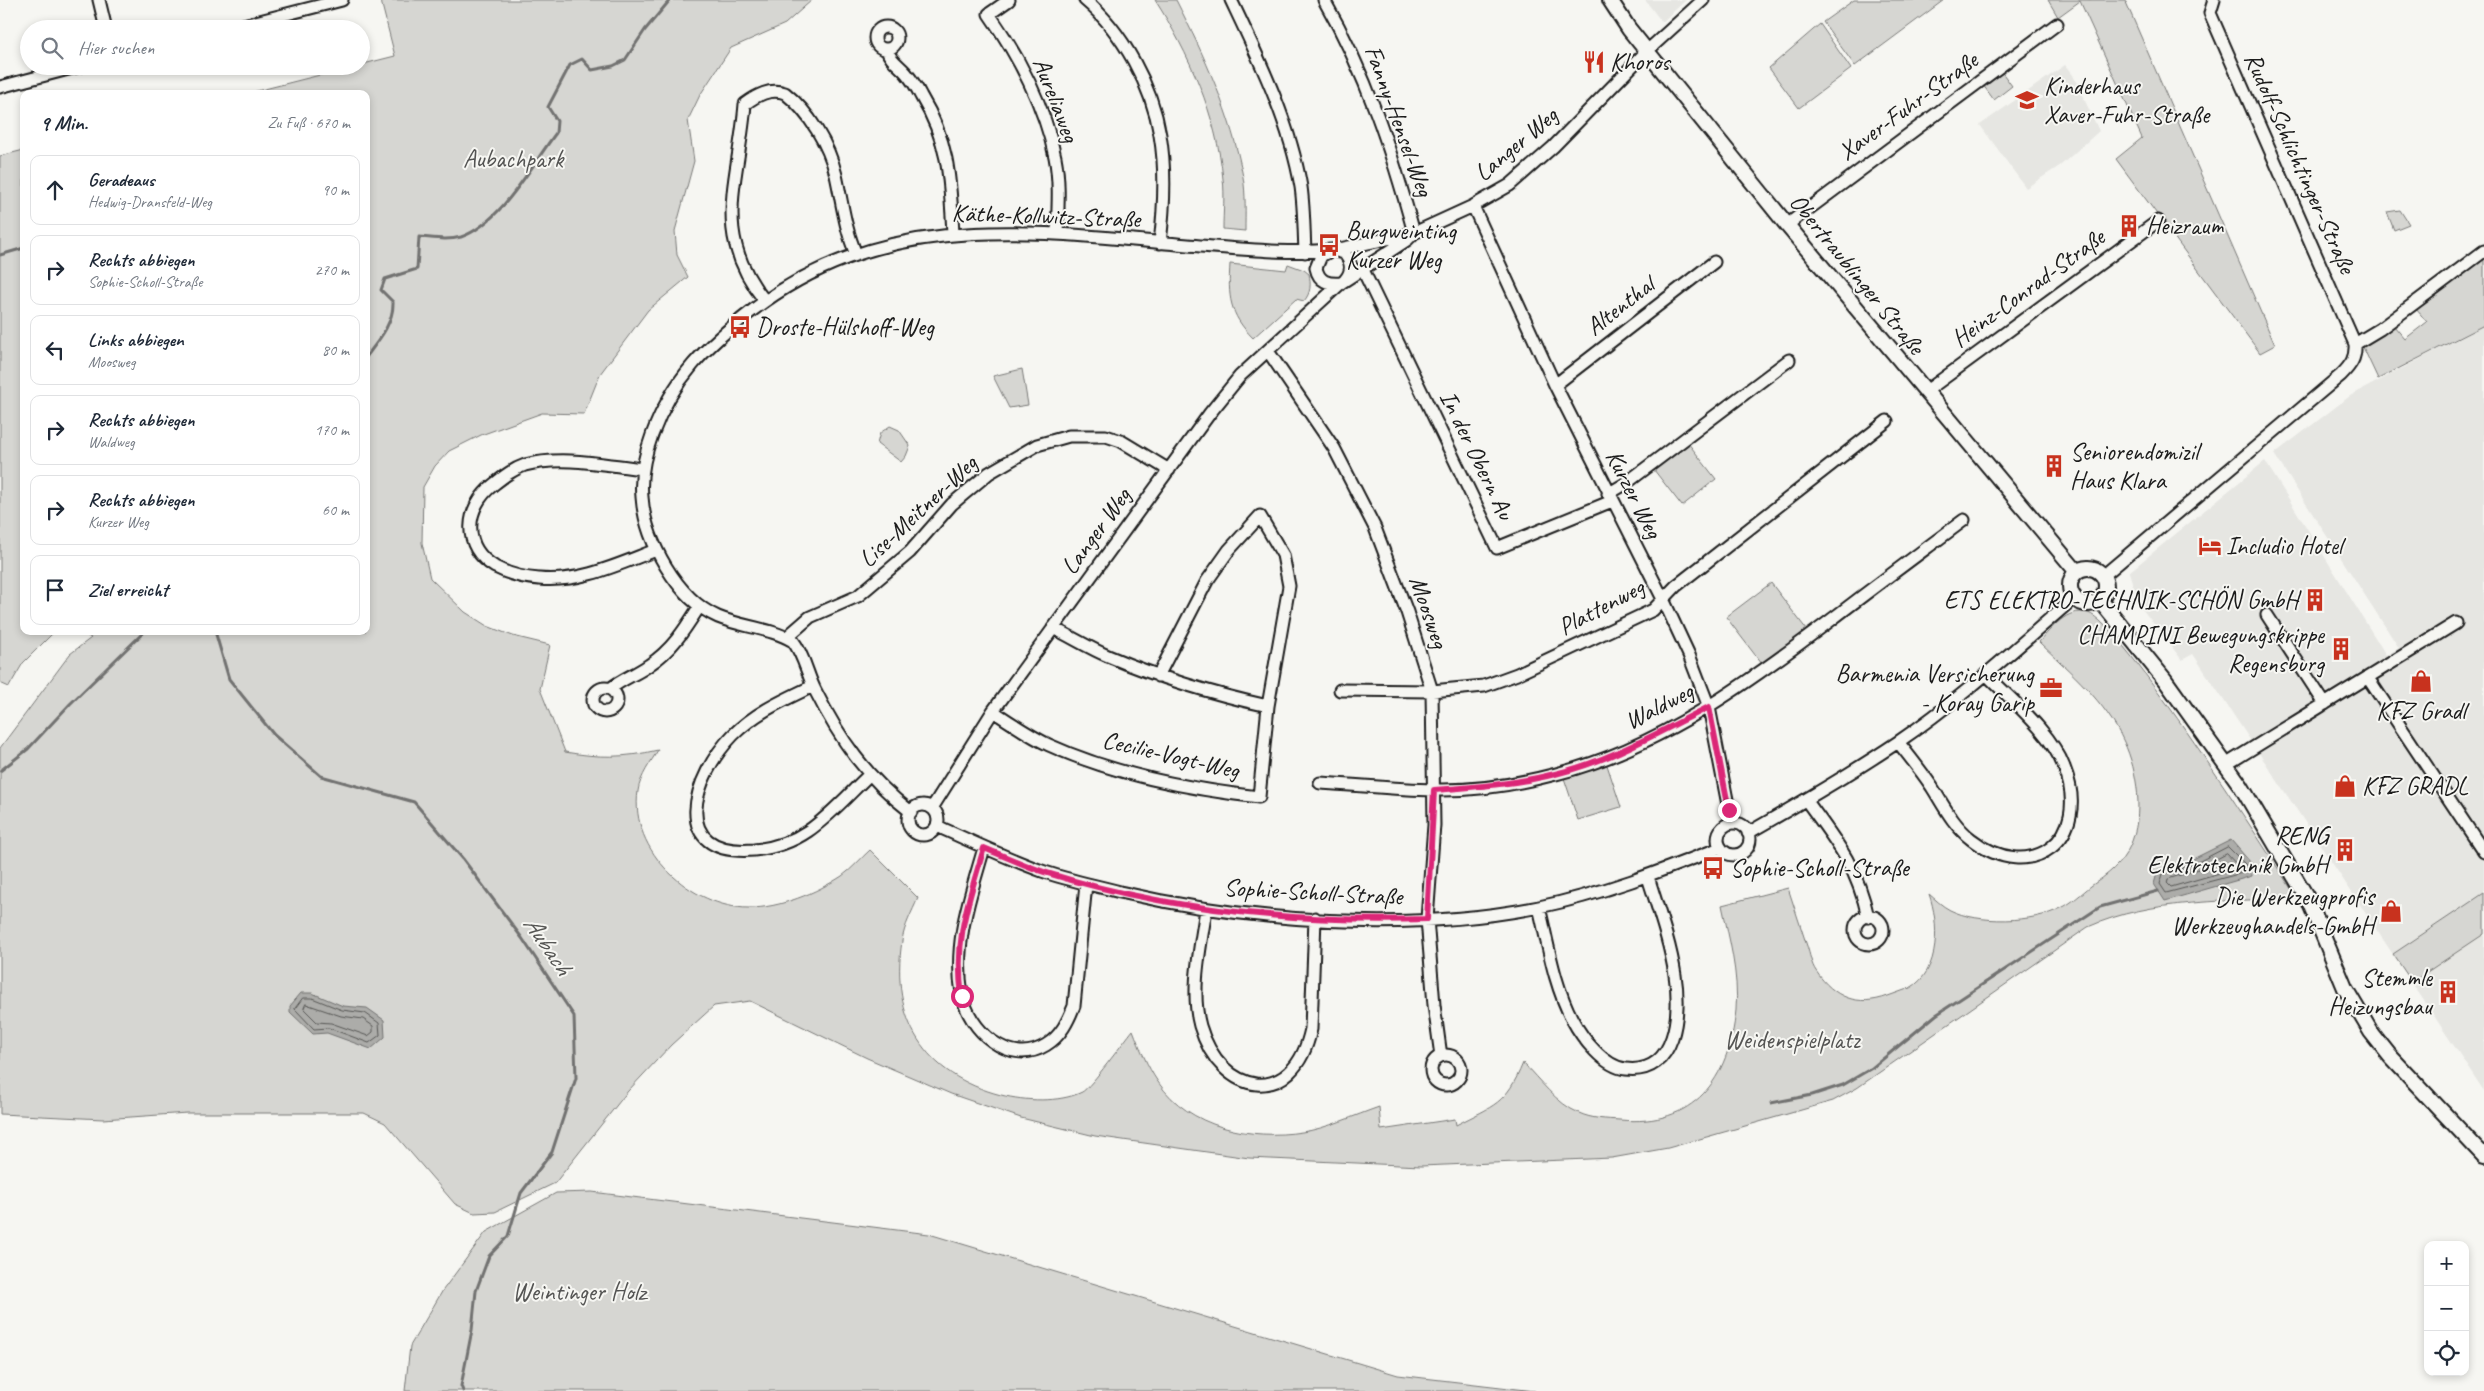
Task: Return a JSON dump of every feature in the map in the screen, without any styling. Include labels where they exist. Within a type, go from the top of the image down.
[{"type":"street","points":[[99,0],[104,20]]},
{"type":"street","points":[[263,20],[342,0]]},
{"type":"street","name":"Aureliaweg","points":[[1009,0],[989,14],[1020,62],[1036,99],[1055,156],[1058,189],[1057,234]]},
{"type":"street","points":[[1085,0],[1097,10],[1119,39],[1146,88],[1155,112],[1162,159],[1160,242]]},
{"type":"street","points":[[1231,0],[1253,48],[1294,156],[1301,188],[1302,252],[1316,268],[1322,280],[1323,302]]},
{"type":"street","name":"Fanny-Hensel-Weg","points":[[1324,0],[1367,86],[1397,172],[1414,232]]},
{"type":"street","name":"Obertraublinger Straße","points":[[1610,0],[1629,29],[1787,225],[2077,572]]},
{"type":"street","name":"Langer Weg","points":[[932,808],[993,711],[1240,376],[1343,282],[1407,240],[1414,232],[1474,206],[1510,185],[1532,167],[1647,51],[1703,0]]},
{"type":"street","name":"Rudolf-Schlichtinger-Straße","points":[[2215,0],[2210,13],[2355,344]]},
{"type":"street","name":"Xaver-Fuhr-Straße","points":[[1787,225],[2057,24]]},
{"type":"street","points":[[887,50],[889,56],[907,74],[921,96],[935,120],[946,148],[950,177],[953,234]]},
{"type":"street","points":[[0,86],[44,75]]},
{"type":"street","points":[[765,301],[752,284],[736,251],[731,216],[745,104],[753,98],[773,91],[785,93],[809,118],[832,164],[850,240],[856,254]]},
{"type":"street","name":"Kurzer Weg","points":[[1474,206],[1555,386],[1610,498],[1663,599],[1689,655],[1709,707],[1729,810]]},
{"type":"street","name":"Heinz-Conrad-Straße","points":[[1925,392],[2158,222]]},
{"type":"street","name":"Käthe-Kollwitz-Straße","points":[[787,637],[718,617],[699,606],[666,567],[656,550],[644,512],[642,496],[643,469],[650,440],[663,406],[681,378],[719,335],[765,301],[822,268],[856,254],[914,238],[953,234],[1057,234],[1302,252],[1333,250],[1414,232]]},
{"type":"street","points":[[1316,268],[1321,256],[1333,250],[1344,254],[1350,263],[1349,275],[1343,282],[1330,284],[1322,280]]},
{"type":"street","points":[[2103,576],[2341,376],[2356,354],[2355,344],[2380,329],[2484,251]]},
{"type":"street","name":"Altenthal","points":[[1555,386],[1714,262]]},
{"type":"street","name":"In der Obern Au","points":[[1363,270],[1497,548],[1610,498],[1625,484],[1789,360]]},
{"type":"street","name":"Moosweg","points":[[1268,351],[1334,448],[1375,528],[1407,612],[1432,691],[1434,790],[1427,919],[1434,1005],[1441,1056]]},
{"type":"street","name":"Plattenweg","points":[[1340,690],[1432,691],[1484,686],[1517,674],[1653,610],[1676,586],[1887,421]]},
{"type":"street","name":"Lise-Meitner-Weg","points":[[787,637],[810,617],[858,596],[910,552],[952,504],[965,493],[989,473],[1037,445],[1069,436],[1106,436],[1121,441],[1169,470]]},
{"type":"street","points":[[643,469],[580,462],[542,462],[524,466],[505,474],[480,496],[470,518],[471,534],[476,547],[485,559],[494,566],[521,576],[539,579],[559,580],[578,577],[656,550]]},
{"type":"street","name":"Cecilie-Vogt-Weg","points":[[993,711],[1047,744],[1104,765],[1175,784],[1259,797],[1268,706],[1289,586],[1284,555],[1260,516],[1230,550],[1207,581],[1158,676]]},
{"type":"street","name":"Waldweg","points":[[1320,783],[1434,790],[1515,782],[1556,774],[1598,760],[1632,746],[1709,707],[1784,656],[1964,520]]},
{"type":"street","points":[[2091,568],[2103,576],[2106,584],[2105,593],[2100,600],[2086,604],[2074,598],[2070,584],[2077,572],[2091,568]]},
{"type":"street","points":[[1748,833],[1806,800],[1898,742],[1986,674],[2074,598]]},
{"type":"street","points":[[2100,600],[2165,680],[2227,764],[2309,901],[2341,979],[2356,1009],[2390,1056],[2484,1156]]},
{"type":"street","points":[[610,689],[620,681],[648,666],[665,653],[677,640],[699,606]]},
{"type":"street","points":[[2267,615],[2325,704]]},
{"type":"street","points":[[2227,764],[2456,623]]},
{"type":"street","points":[[1053,628],[1105,655],[1158,676],[1228,697],[1268,706]]},
{"type":"street","points":[[787,637],[799,648],[813,686],[844,744],[869,775],[911,812]]},
{"type":"street","points":[[1898,742],[1931,786],[1950,816],[1971,839],[1987,849],[2017,858],[2047,851],[2060,839],[2068,827],[2072,813],[2069,781],[2064,766],[2046,737],[1986,674]]},
{"type":"street","points":[[2368,678],[2484,852]]},
{"type":"street","points":[[813,686],[754,716],[733,735],[718,753],[707,768],[696,796],[696,812],[704,834],[712,843],[732,850],[763,849],[778,846],[807,832],[869,775]]},
{"type":"street","points":[[1806,800],[1846,854],[1857,876],[1868,917]]},
{"type":"street","points":[[923,805],[932,808],[938,816],[938,826],[931,833],[917,834],[909,825],[911,812],[923,805]]},
{"type":"street","points":[[1726,825],[1742,826],[1748,833],[1748,846],[1742,853],[1728,854],[1720,848],[1719,833],[1726,825]]},
{"type":"street","name":"Sophie-Scholl-Straße","points":[[938,826],[984,848],[1043,871],[1086,884],[1206,908],[1370,921],[1479,915],[1539,907],[1648,876],[1720,848]]},
{"type":"street","points":[[984,848],[964,919],[959,944],[959,972],[962,996],[972,1021],[986,1039],[997,1045],[1016,1051],[1044,1047],[1067,1024],[1074,1006],[1086,884]]},
{"type":"street","points":[[1539,907],[1561,994],[1572,1020],[1590,1046],[1608,1061],[1623,1069],[1646,1068],[1658,1063],[1666,1054],[1672,1041],[1677,994],[1670,952],[1648,876]]},
{"type":"street","points":[[1206,908],[1196,1000],[1200,1025],[1208,1048],[1223,1068],[1240,1080],[1255,1086],[1270,1083],[1286,1075],[1298,1063],[1307,1047],[1311,1029],[1315,918]]},
{"type":"shaded area","points":[[1645,0],[1686,0],[1662,22]]},
{"type":"shaded area","points":[[2065,65],[2073,75],[2099,131],[2061,165],[2026,188],[1980,125]]},
{"type":"shaded area","points":[[2484,325],[2484,1091],[2193,654],[2182,660],[2139,605],[2129,572],[2265,461],[2386,655],[2399,648],[2274,454],[2350,396]]},
{"type":"green space","points":[[812,0],[785,24],[731,48],[700,95],[688,120],[694,161],[675,231],[677,255],[688,277],[648,310],[600,374],[584,414],[542,413],[481,435],[449,451],[435,466],[423,487],[422,543],[430,578],[465,612],[487,626],[513,636],[550,645],[540,689],[565,752],[612,756],[634,755],[658,750],[639,785],[638,813],[644,835],[654,854],[669,872],[686,887],[706,898],[727,905],[749,908],[773,905],[809,894],[832,882],[846,873],[870,850],[918,898],[906,924],[902,941],[900,969],[902,995],[908,1019],[918,1040],[933,1058],[951,1073],[974,1086],[1021,1099],[1042,1100],[1073,1096],[1086,1089],[1133,1030],[1150,1070],[1171,1098],[1186,1110],[1204,1120],[1242,1132],[1282,1134],[1302,1132],[1330,1125],[1379,1107],[1381,1130],[1455,1119],[1456,1125],[1489,1108],[1504,1096],[1511,1088],[1523,1063],[1563,1104],[1584,1115],[1620,1120],[1646,1120],[1668,1116],[1687,1107],[1703,1094],[1716,1077],[1725,1058],[1732,1035],[1737,997],[1736,983],[1733,957],[1722,905],[1788,888],[1816,971],[1839,994],[1848,998],[1867,1001],[1910,988],[1920,980],[1927,970],[1932,958],[1936,932],[1935,918],[1929,894],[1950,910],[1975,918],[2006,920],[2036,917],[2069,903],[2108,873],[2123,858],[2134,834],[2138,807],[2136,780],[2129,754],[2116,727],[2097,701],[2075,676],[2039,642],[2060,620],[2073,613],[2080,612],[2088,613],[2105,626],[2130,655],[2194,743],[2297,898],[2217,901],[2164,906],[2138,911],[2088,927],[1857,1088],[1833,1101],[1668,1148],[1612,1158],[1421,1166],[1249,1158],[1095,1136],[1021,1118],[951,1094],[867,1058],[750,1001],[714,1006],[671,1045],[628,1091],[555,1183],[495,1212],[474,1213],[455,1204],[385,1123],[364,1113],[187,1113],[103,1119],[0,1114],[0,748],[70,654],[91,638],[86,635],[370,635],[370,90],[261,90],[320,75],[370,75],[370,62],[395,56],[381,1]]},
{"type":"green space","points":[[1155,0],[1176,0],[1216,86],[1232,131],[1243,177],[1245,231],[1223,229],[1223,179],[1215,132],[1200,86],[1190,63]]},
{"type":"green space","points":[[1854,0],[1944,0],[1855,66],[1823,22]]},
{"type":"green space","points":[[2048,0],[2125,0],[2275,345],[2260,353],[2116,159],[2142,138],[2080,1],[2058,17]]},
{"type":"green space","points":[[1820,24],[1851,69],[1799,108],[1769,68]]},
{"type":"green space","points":[[2001,71],[2012,86],[1994,100],[1983,85]]},
{"type":"green space","points":[[20,151],[20,635],[51,635],[23,663],[9,687],[0,683],[0,156]]},
{"type":"green space","points":[[2400,210],[2409,224],[2394,230],[2387,212]]},
{"type":"green space","points":[[2484,257],[2484,325],[2378,379],[2363,347],[2394,326],[2405,339],[2427,322],[2416,309]]},
{"type":"green space","points":[[1230,264],[1286,270],[1288,264],[1304,270],[1309,274],[1310,278],[1308,295],[1304,301],[1296,299],[1253,338],[1239,321],[1232,304],[1229,286]]},
{"type":"green space","points":[[1022,369],[1028,405],[1009,408],[993,376]]},
{"type":"green space","points":[[890,426],[899,430],[910,446],[901,462],[877,444],[880,433]]},
{"type":"green space","points":[[1688,443],[1716,479],[1682,506],[1654,470]]},
{"type":"green space","points":[[1771,583],[1807,630],[1762,664],[1726,617]]},
{"type":"green space","points":[[1607,765],[1621,807],[1578,820],[1564,778]]},
{"type":"green space","points":[[2484,893],[2484,934],[2412,982],[2393,954]]},
{"type":"green space","name":"Weintinger Holz","points":[[592,1192],[929,1234],[1398,1375],[1535,1391],[405,1391],[410,1346],[443,1290],[486,1232],[556,1193]]},
{"type":"water","points":[[2231,840],[2251,863],[2252,876],[2165,901],[2154,884],[2158,870],[2191,860]]},
{"type":"water","points":[[301,993],[312,993],[343,1006],[367,1008],[384,1020],[385,1037],[371,1049],[327,1033],[313,1034],[290,1012],[290,1006]]},
{"type":"waterway","name":"Aubach","points":[[370,352],[388,324],[393,310],[393,302],[381,290],[385,279],[417,269],[419,237],[445,239],[461,237],[476,230],[502,207],[526,177],[556,133],[557,121],[548,107],[570,65],[582,59],[592,70],[613,66],[625,60],[645,30],[670,0]]},
{"type":"waterway","points":[[0,255],[20,249]]},
{"type":"waterway","points":[[0,771],[28,749],[70,704],[141,635]]},
{"type":"waterway","name":"Aubach","points":[[216,635],[229,679],[274,735],[321,776],[414,802],[463,859],[522,938],[574,1016],[576,1078],[552,1152],[521,1193],[508,1236],[489,1256],[476,1291],[472,1330],[461,1386],[463,1391]]},
{"type":"waterway","points":[[1771,1103],[1812,1095],[1843,1085],[1872,1068],[1936,1015],[2100,907],[2158,891]]},
{"type":"place","name":"Khoros","points":[[1594,62]]},
{"type":"place","name":"Kinderhaus Xaver-Fuhr-Straße","points":[[2027,100]]},
{"type":"place","name":"Heizraum","points":[[2129,226]]},
{"type":"place","name":"Burgweinting Kurzer Weg","points":[[1329,245]]},
{"type":"place","name":"Droste-Hülshoff-Weg","points":[[740,327]]},
{"type":"place","name":"Seniorendomizil Haus Klara","points":[[2054,466]]},
{"type":"place","name":"Includio Hotel","points":[[2210,546]]},
{"type":"place","name":"ETS ELEKTRO-TECHNIK-SCHÖN GmbH","points":[[2315,600]]},
{"type":"place","name":"CHAMPINI Bewegungskrippe Regensburg","points":[[2341,649]]},
{"type":"place","name":"KFZ Gradl","points":[[2421,681]]},
{"type":"place","name":"Barmenia Versicherung - Koray Garip","points":[[2051,688]]},
{"type":"place","name":"KFZ GRADL","points":[[2345,786]]},
{"type":"place","name":"RENG Elektrotechnik GmbH","points":[[2345,850]]},
{"type":"place","name":"Sophie-Scholl-Straße","points":[[1713,868]]},
{"type":"place","name":"Die Werkzeugprofis Werkzeughandels-GmbH","points":[[2391,911]]},
{"type":"place","name":"Stemmle Heizungsbau","points":[[2448,992]]},
{"type":"route","points":[[962,996],[959,972],[959,944],[984,848],[1043,871],[1086,884],[1148,898],[1206,908],[1258,914],[1370,921],[1427,919],[1434,825],[1434,790],[1515,782],[1556,774],[1598,760],[1640,742],[1709,707],[1718,762],[1729,810]]},
{"type":"park label","name":"Aubachpark","points":[[513,159]]},
{"type":"park label","name":"Weidenspielplatz","points":[[1792,1040]]}]
